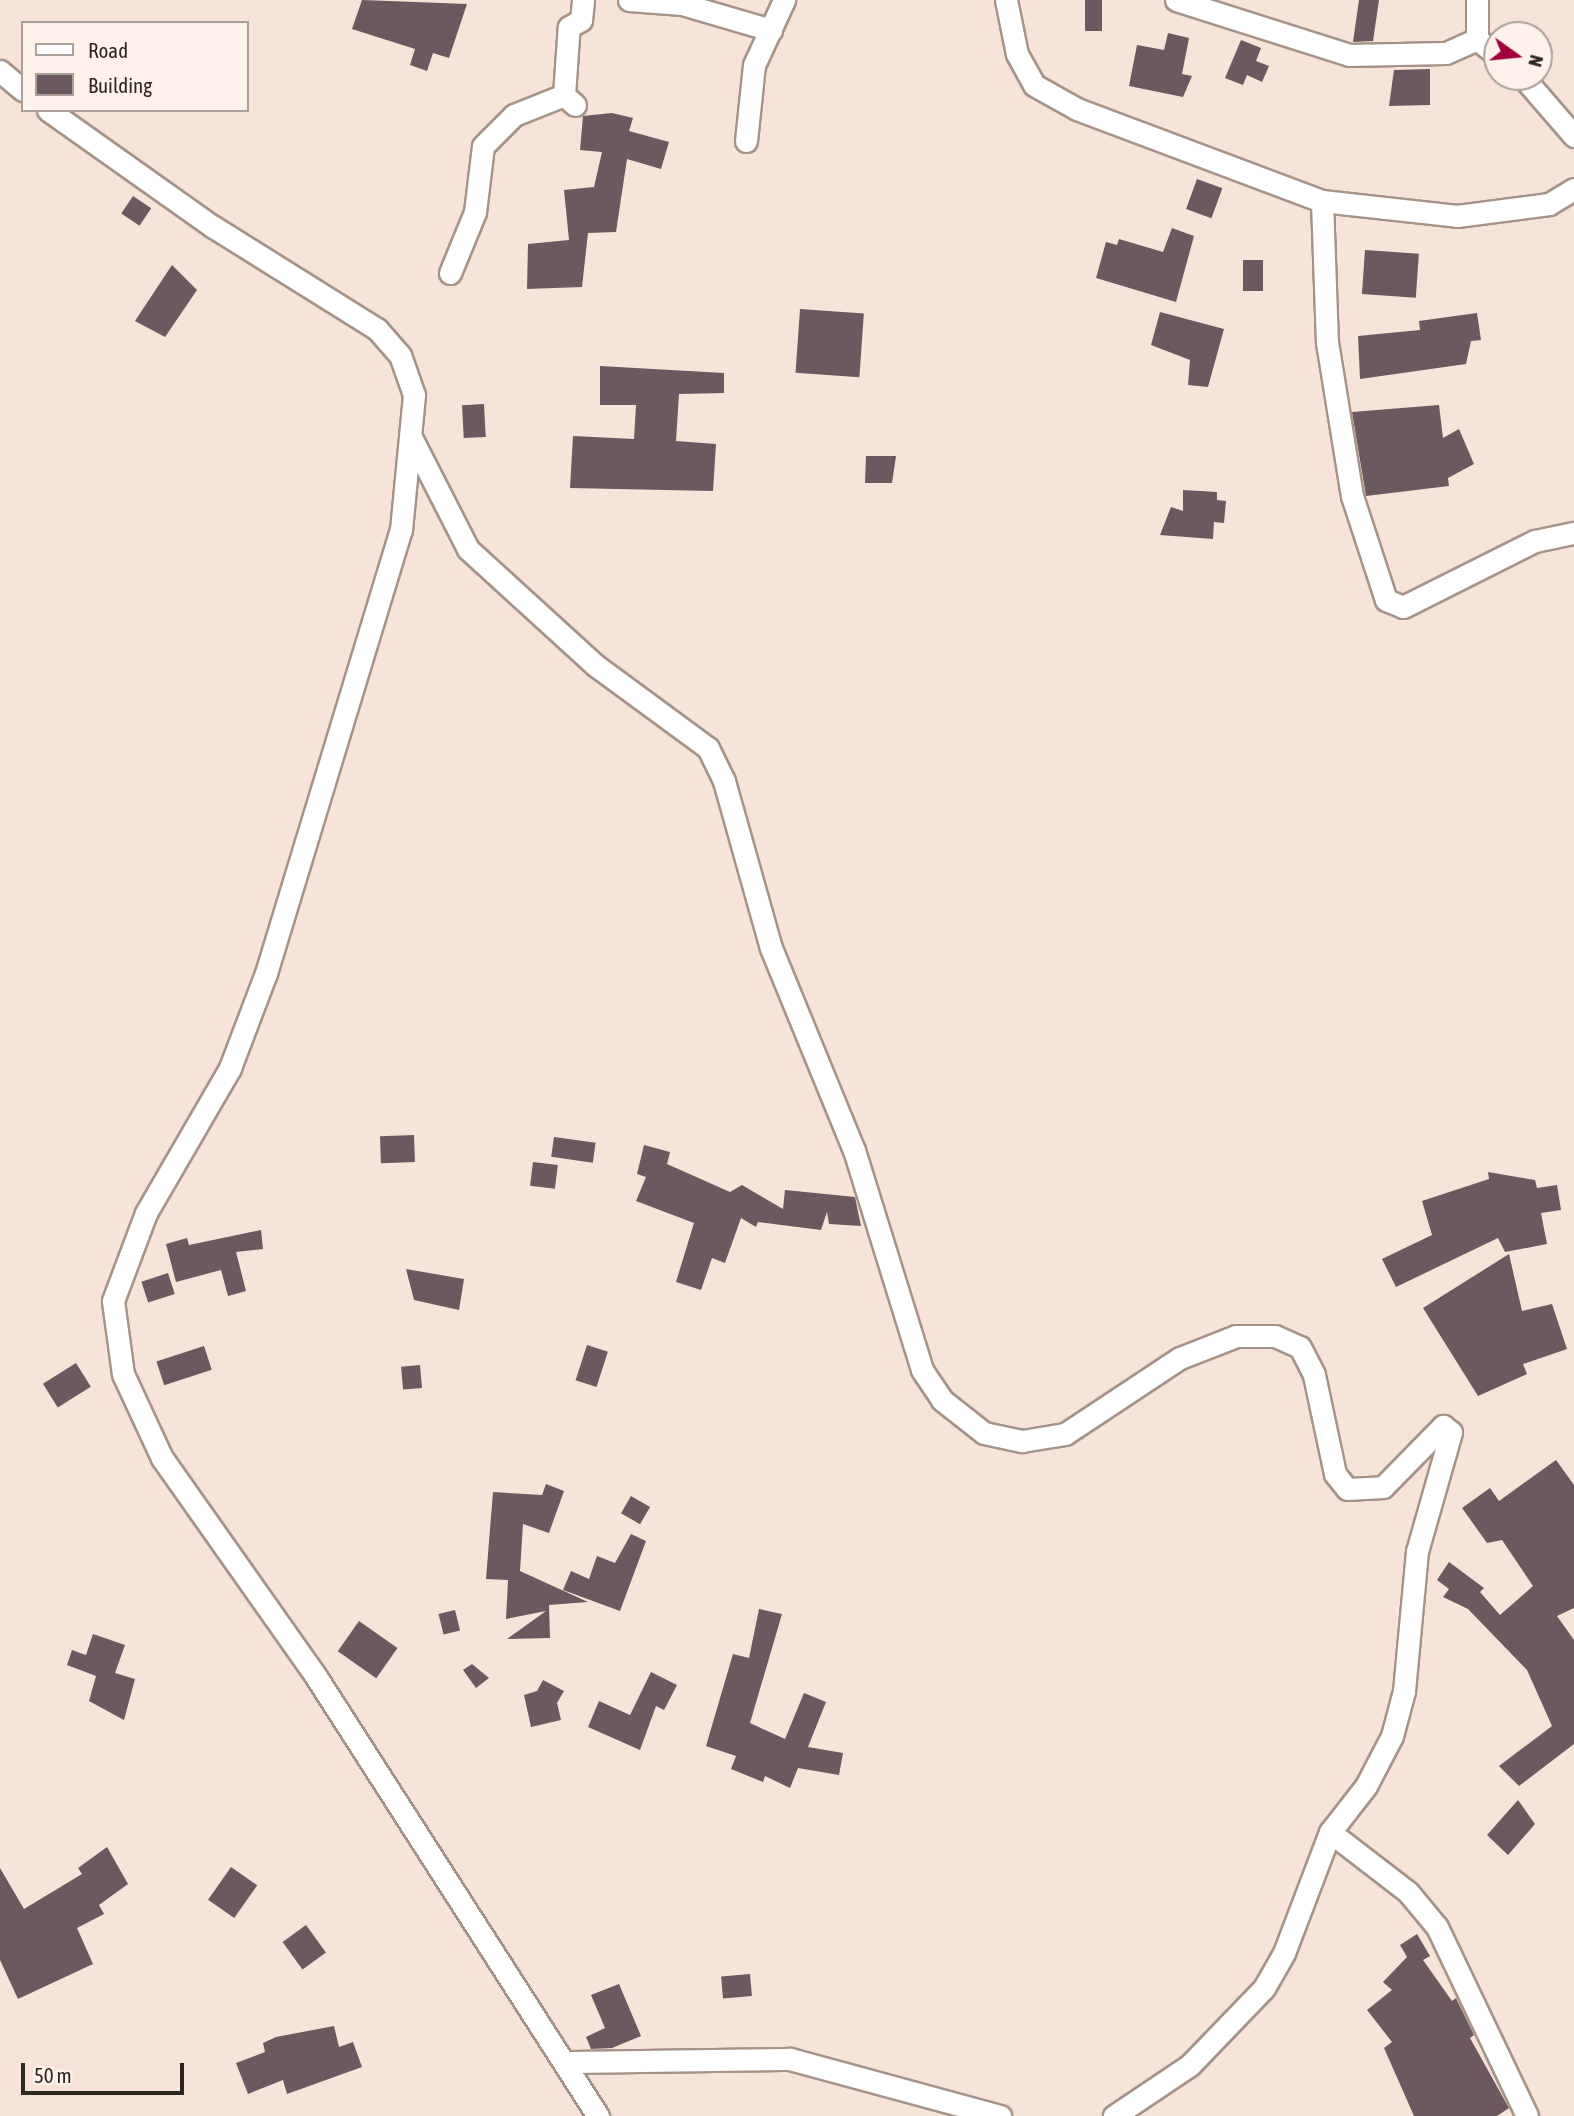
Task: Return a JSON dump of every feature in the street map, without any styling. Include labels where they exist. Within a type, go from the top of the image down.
[{"type":"street","points":[[450,273],[475,212],[483,146],[514,115],[570,100],[569,27],[581,20],[583,0]]},
{"type":"street","points":[[629,0],[682,4],[771,30]]},
{"type":"street","points":[[746,141],[754,65],[784,0]]},
{"type":"street","points":[[1006,0],[1017,54],[1034,85],[1077,110],[1322,201],[1457,216],[1549,204],[1574,189]]},
{"type":"street","points":[[1176,0],[1349,55],[1446,53],[1477,39]]},
{"type":"street","points":[[1477,39],[1478,0]]},
{"type":"street","points":[[1477,39],[1483,44]]},
{"type":"street","points":[[0,71],[21,88]]},
{"type":"street","points":[[1535,91],[1574,136]]},
{"type":"street","points":[[51,112],[212,226],[377,329],[400,355],[414,395],[412,439],[401,529],[266,973],[230,1068],[146,1213],[113,1301],[123,1374],[162,1458],[316,1675],[598,2116]]},
{"type":"street","points":[[1322,201],[1327,342],[1352,496],[1386,600],[1403,607],[1535,541],[1574,533]]},
{"type":"street","points":[[412,439],[468,549],[595,665],[708,748],[724,781],[771,948],[854,1150],[922,1370],[942,1400],[984,1433],[1022,1441],[1065,1434],[1180,1358],[1236,1336],[1275,1336],[1300,1347],[1314,1375],[1335,1474],[1348,1489],[1383,1487],[1449,1426],[1409,1590],[1404,1692],[1392,1736],[1366,1786],[1330,1832],[1284,1953],[1264,1988],[1190,2065],[1114,2116]]},
{"type":"street","points":[[1330,1832],[1408,1892],[1437,1927],[1527,2116]]},
{"type":"street","points":[[565,2062],[790,2059],[1000,2116]]},
{"type":"building","points":[[362,0],[467,4],[449,58],[433,53],[427,71],[410,65],[415,49],[352,29]]},
{"type":"building","points":[[1085,0],[1102,0],[1102,31],[1085,31]]},
{"type":"building","points":[[1359,0],[1379,0],[1373,41],[1353,42]]},
{"type":"building","points":[[1168,33],[1189,38],[1182,74],[1192,76],[1183,97],[1129,86],[1137,45],[1164,50]]},
{"type":"building","points":[[1241,40],[1261,48],[1256,61],[1269,66],[1262,82],[1247,75],[1243,85],[1225,78]]},
{"type":"building","points":[[1430,69],[1430,105],[1389,106],[1394,70]]},
{"type":"building","points":[[612,113],[633,118],[629,131],[669,142],[661,169],[627,159],[616,232],[588,233],[582,287],[527,289],[528,244],[569,240],[564,190],[594,187],[602,152],[580,150],[583,116]]},
{"type":"building","points":[[1197,179],[1222,188],[1211,218],[1186,209]]},
{"type":"building","points":[[133,196],[151,208],[139,226],[121,213]]},
{"type":"building","points":[[1172,228],[1194,236],[1176,302],[1096,278],[1106,242],[1117,245],[1119,239],[1163,252]]},
{"type":"building","points":[[1365,250],[1419,254],[1416,298],[1362,294]]},
{"type":"building","points":[[1243,260],[1263,260],[1263,291],[1243,291]]},
{"type":"building","points":[[172,265],[197,290],[165,337],[135,321]]},
{"type":"building","points":[[800,309],[864,313],[859,377],[796,373]]},
{"type":"building","points":[[1160,312],[1224,329],[1208,387],[1188,385],[1190,360],[1151,345]]},
{"type":"building","points":[[1477,313],[1481,340],[1471,341],[1466,364],[1360,379],[1358,336],[1420,330],[1419,321]]},
{"type":"building","points":[[600,366],[724,373],[724,393],[679,394],[676,441],[716,444],[713,491],[570,488],[573,436],[634,439],[636,405],[600,405]]},
{"type":"building","points":[[484,404],[486,437],[464,438],[462,405]]},
{"type":"building","points":[[1439,405],[1443,438],[1459,429],[1474,464],[1448,478],[1449,486],[1366,496],[1352,412]]},
{"type":"building","points":[[866,456],[896,456],[892,483],[865,483]]},
{"type":"building","points":[[1183,490],[1217,492],[1217,500],[1226,501],[1224,523],[1214,522],[1213,539],[1160,535],[1171,507],[1183,511]]},
{"type":"building","points":[[414,1135],[415,1162],[381,1163],[380,1136]]},
{"type":"building","points":[[554,1137],[596,1143],[593,1163],[551,1157]]},
{"type":"building","points":[[644,1145],[670,1152],[667,1164],[730,1192],[742,1185],[783,1209],[785,1190],[855,1197],[861,1226],[829,1224],[827,1212],[821,1230],[758,1222],[756,1227],[741,1218],[725,1263],[712,1258],[701,1290],[676,1282],[694,1223],[636,1201],[646,1177],[637,1174]]},
{"type":"building","points":[[533,1162],[558,1165],[555,1189],[530,1186]]},
{"type":"building","points":[[1488,1172],[1535,1180],[1537,1188],[1557,1185],[1561,1210],[1541,1213],[1547,1244],[1505,1252],[1498,1238],[1396,1287],[1382,1259],[1432,1235],[1422,1201],[1489,1179]]},
{"type":"building","points":[[261,1230],[263,1249],[236,1252],[246,1291],[228,1296],[221,1270],[176,1282],[166,1244],[187,1238],[189,1245]]},
{"type":"building","points":[[1509,1254],[1522,1311],[1552,1304],[1567,1349],[1523,1364],[1527,1374],[1478,1396],[1423,1308]]},
{"type":"building","points":[[406,1269],[464,1279],[459,1310],[414,1300]]},
{"type":"building","points":[[168,1273],[175,1294],[148,1303],[141,1282]]},
{"type":"building","points":[[587,1345],[608,1352],[596,1387],[576,1380]]},
{"type":"building","points":[[204,1346],[212,1370],[164,1385],[156,1361]]},
{"type":"building","points":[[76,1363],[91,1387],[58,1407],[43,1384]]},
{"type":"building","points":[[420,1365],[422,1388],[403,1390],[401,1367]]},
{"type":"building","points":[[1556,1460],[1574,1485],[1574,1608],[1557,1616],[1574,1640],[1574,1744],[1519,1786],[1499,1766],[1552,1726],[1527,1670],[1468,1609],[1443,1597],[1449,1589],[1437,1580],[1449,1562],[1484,1588],[1480,1592],[1500,1615],[1533,1586],[1502,1540],[1487,1543],[1462,1508],[1490,1488],[1499,1501]]},
{"type":"building","points":[[546,1484],[564,1491],[549,1533],[523,1524],[520,1571],[588,1602],[549,1605],[550,1638],[507,1639],[546,1611],[506,1619],[508,1580],[486,1579],[493,1492],[542,1495]]},
{"type":"building","points":[[631,1496],[650,1507],[640,1524],[621,1513]]},
{"type":"building","points":[[631,1534],[646,1541],[620,1611],[563,1590],[571,1571],[589,1579],[597,1556],[615,1563]]},
{"type":"building","points":[[759,1609],[782,1614],[750,1723],[785,1739],[804,1693],[826,1702],[808,1747],[843,1753],[839,1775],[798,1768],[790,1788],[765,1776],[763,1782],[731,1769],[736,1756],[706,1746],[733,1654],[749,1658]]},
{"type":"building","points":[[455,1610],[460,1630],[444,1634],[439,1614]]},
{"type":"building","points":[[359,1621],[398,1648],[376,1678],[338,1651]]},
{"type":"building","points":[[93,1634],[125,1645],[115,1673],[135,1679],[124,1720],[89,1701],[96,1676],[67,1665],[72,1650],[86,1655]]},
{"type":"building","points":[[472,1664],[489,1678],[476,1688],[463,1670]]},
{"type":"building","points":[[651,1672],[677,1685],[664,1710],[656,1706],[640,1750],[588,1727],[599,1701],[630,1715]]},
{"type":"building","points":[[543,1680],[564,1691],[557,1703],[561,1720],[531,1727],[524,1695],[537,1691]]},
{"type":"building","points":[[1518,1800],[1535,1824],[1508,1855],[1487,1835]]},
{"type":"building","points":[[107,1847],[128,1884],[99,1905],[104,1914],[77,1928],[93,1964],[18,1999],[0,1960],[0,1868],[24,1909],[82,1874],[78,1868]]},
{"type":"building","points":[[231,1867],[257,1885],[234,1918],[208,1900]]},
{"type":"building","points":[[306,1925],[326,1953],[303,1970],[283,1942]]},
{"type":"building","points":[[1417,1934],[1430,1956],[1423,1960],[1452,2001],[1456,1998],[1474,2035],[1470,2038],[1509,2108],[1497,2116],[1414,2116],[1384,2048],[1392,2042],[1367,2010],[1392,1990],[1383,1982],[1407,1957],[1400,1945]]},
{"type":"building","points":[[750,1974],[752,1996],[723,1998],[721,1977]]},
{"type":"building","points":[[619,1984],[641,2036],[612,2048],[591,2049],[586,2037],[605,2028],[591,1995]]},
{"type":"building","points":[[334,2026],[339,2047],[353,2042],[362,2067],[287,2094],[283,2080],[248,2094],[236,2063],[265,2052],[263,2043],[276,2037]]}]
